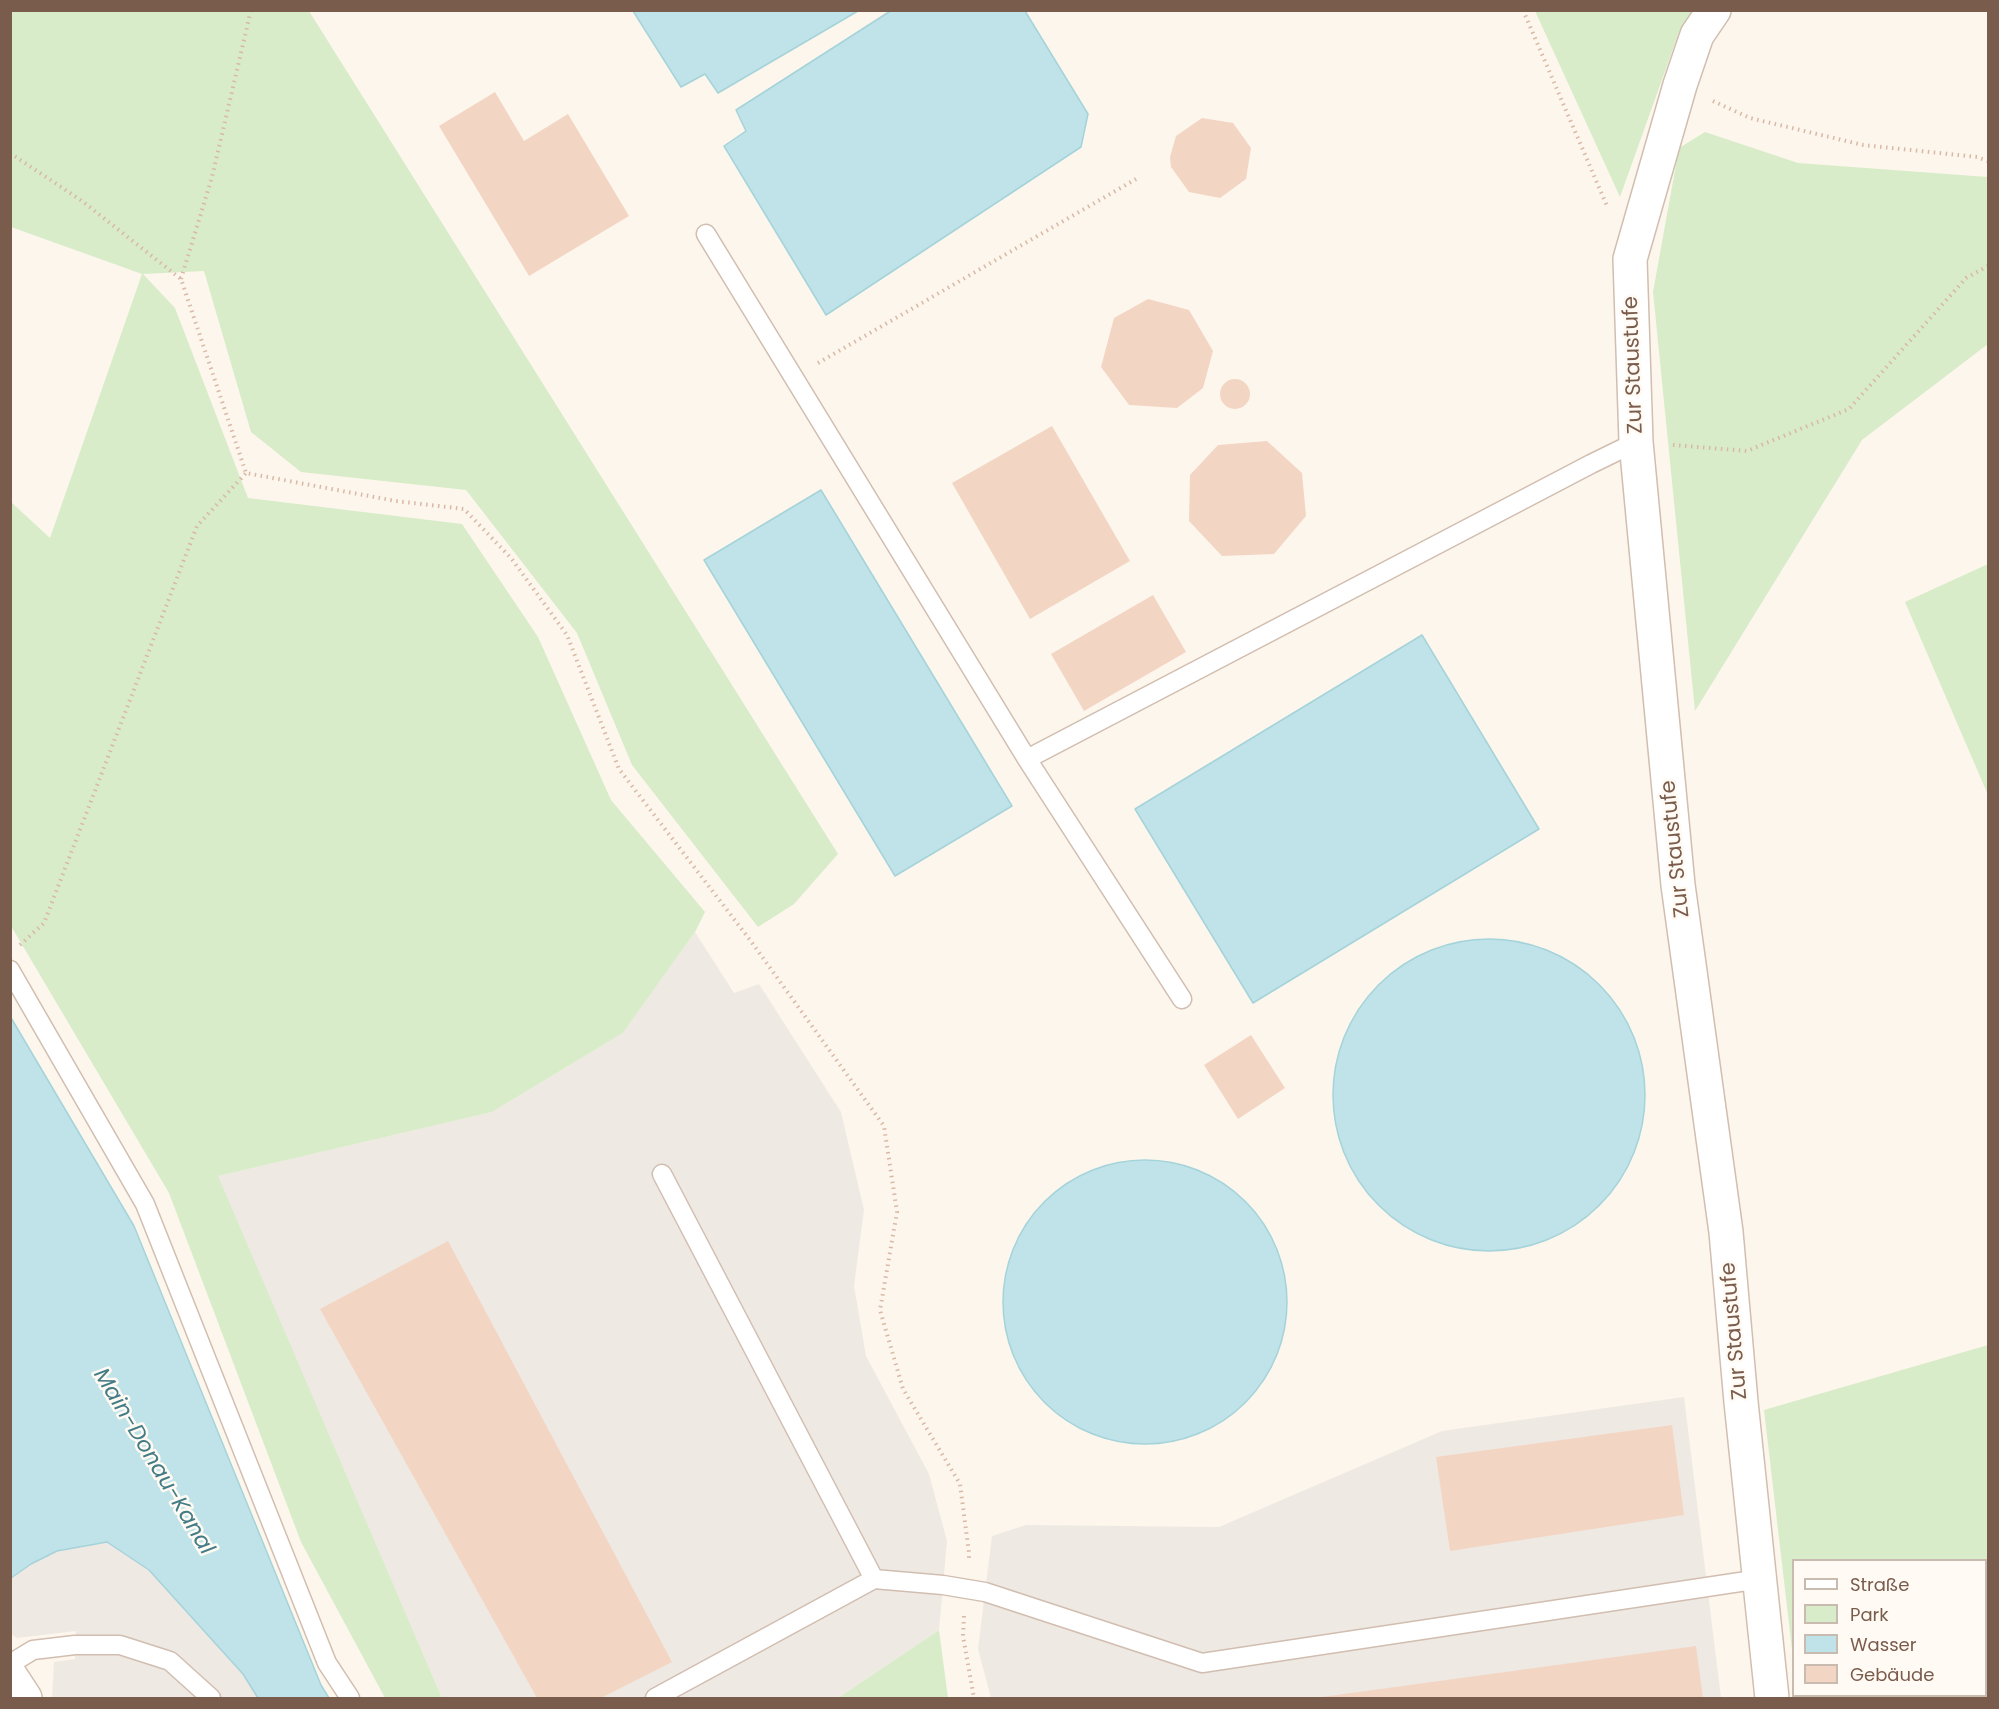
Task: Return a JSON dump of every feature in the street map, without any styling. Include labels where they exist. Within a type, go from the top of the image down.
[{"type":"street","name":"Zur Staustufe","points":[[1714,10],[1697,35],[1680,85],[1630,260],[1636,442],[1678,885],[1726,1232],[1772,1698]]},
{"type":"street","points":[[10,1675],[25,1698]]},
{"type":"lane","points":[[706,234],[1027,759],[1182,999]]},
{"type":"lane","points":[[1027,759],[1636,442]]},
{"type":"lane","points":[[10,970],[146,1204],[327,1663],[350,1698]]},
{"type":"lane","points":[[662,1174],[873,1579]]},
{"type":"lane","points":[[655,1698],[873,1579],[985,1592],[1202,1663],[1760,1579]]},
{"type":"lane","points":[[10,1664],[33,1650],[75,1645],[120,1645],[170,1661],[211,1698]]},
{"type":"path","points":[[181,279],[212,177],[250,10]]},
{"type":"path","points":[[1523,10],[1630,260]]},
{"type":"path","points":[[1680,85],[1750,118],[1863,145],[1977,157],[1989,161]]},
{"type":"path","points":[[10,153],[81,201],[181,279],[246,473]]},
{"type":"path","points":[[794,377],[1136,178]]},
{"type":"path","points":[[1636,442],[1747,451],[1849,410],[1966,278],[1989,266]]},
{"type":"path","points":[[19,945],[44,923],[197,526],[246,473]]},
{"type":"path","points":[[246,473],[396,501],[464,509],[511,558],[567,635],[619,769],[750,940],[884,1126],[897,1212],[880,1310],[903,1389],[960,1484],[969,1553],[963,1636],[974,1698]]},
{"type":"shaded area","points":[[695,932],[734,993],[759,984],[841,1112],[864,1210],[854,1286],[866,1356],[929,1474],[947,1541],[939,1630],[838,1698],[442,1698],[217,1176],[492,1112],[623,1033]]},
{"type":"shaded area","points":[[1684,1397],[1721,1698],[991,1698],[978,1649],[992,1536],[1026,1525],[1219,1527],[1442,1431]]},
{"type":"shaded area","points":[[107,1542],[149,1570],[243,1674],[258,1698],[52,1698],[54,1662],[75,1659],[76,1631],[17,1638],[11,1634],[11,1579],[31,1564],[57,1551]]},
{"type":"green space","points":[[11,10],[309,11],[838,854],[794,904],[758,927],[632,765],[577,633],[466,490],[301,472],[251,432],[204,271],[143,274],[175,308],[248,498],[462,524],[538,637],[611,800],[705,912],[695,932],[623,1033],[492,1112],[218,1176],[442,1698],[385,1698],[301,1542],[169,1193],[11,926],[11,502],[50,538],[142,274],[11,227]]},
{"type":"green space","points":[[1535,11],[1695,11],[1679,32],[1620,197]]},
{"type":"green space","points":[[1705,132],[1798,163],[1988,177],[1988,344],[1862,440],[1695,711],[1653,292],[1679,148]]},
{"type":"green space","points":[[1988,564],[1988,795],[1905,602]]},
{"type":"green space","points":[[1988,1345],[1988,1675],[1987,1559],[1792,1559],[1792,1649],[1764,1410]]},
{"type":"green space","points":[[939,1630],[948,1698],[838,1698]]},
{"type":"water","points":[[892,10],[1025,11],[1088,114],[1081,147],[826,315],[724,146],[746,131],[736,110]]},
{"type":"water","points":[[633,11],[858,11],[718,93],[705,74],[681,87]]},
{"type":"water","points":[[821,490],[1012,806],[895,876],[704,560]]},
{"type":"water","points":[[1422,635],[1539,829],[1253,1003],[1135,809]]},
{"type":"water","points":[[1489,939],[1519,942],[1549,951],[1576,965],[1599,985],[1619,1008],[1633,1035],[1642,1065],[1645,1095],[1642,1125],[1633,1155],[1619,1182],[1599,1205],[1576,1225],[1549,1239],[1519,1248],[1489,1251],[1459,1248],[1429,1239],[1402,1225],[1379,1205],[1359,1182],[1345,1155],[1336,1125],[1333,1095],[1336,1065],[1345,1035],[1359,1008],[1379,985],[1402,965],[1429,951],[1459,942]]},
{"type":"water","name":"Main-Donau-Kanal","points":[[10,1016],[134,1226],[321,1685],[329,1698],[258,1698],[243,1674],[149,1570],[107,1542],[57,1551],[31,1564],[11,1578]]},
{"type":"water","points":[[1131,1160],[1159,1160],[1186,1166],[1212,1177],[1246,1201],[1263,1223],[1276,1248],[1285,1274],[1287,1302],[1285,1330],[1276,1356],[1263,1381],[1246,1403],[1212,1427],[1186,1438],[1159,1444],[1131,1444],[1104,1438],[1078,1427],[1044,1403],[1020,1369],[1009,1343],[1003,1316],[1003,1288],[1009,1261],[1020,1235],[1044,1201],[1078,1177],[1104,1166]]},
{"type":"building","points":[[495,92],[524,141],[568,114],[629,216],[529,276],[439,126]]},
{"type":"building","points":[[1202,118],[1233,123],[1251,148],[1246,179],[1220,198],[1189,192],[1171,167],[1170,157],[1176,136]]},
{"type":"building","points":[[1148,299],[1189,310],[1213,351],[1203,388],[1177,408],[1129,405],[1101,367],[1114,318]]},
{"type":"building","points":[[1235,379],[1241,380],[1249,388],[1249,400],[1241,408],[1235,409],[1229,408],[1221,400],[1220,394],[1221,388],[1229,380]]},
{"type":"building","points":[[1052,426],[1130,561],[1030,619],[952,483]]},
{"type":"building","points":[[1267,441],[1302,473],[1306,516],[1274,554],[1222,556],[1189,521],[1190,475],[1218,445]]},
{"type":"building","points":[[1153,595],[1186,652],[1084,711],[1051,654]]},
{"type":"building","points":[[1251,1035],[1285,1088],[1238,1119],[1204,1065]]},
{"type":"building","points":[[448,1241],[672,1662],[601,1698],[537,1698],[320,1309]]},
{"type":"building","points":[[1672,1425],[1684,1515],[1450,1551],[1436,1457]]},
{"type":"building","points":[[1696,1646],[1703,1698],[1322,1698],[1322,1697]]}]
